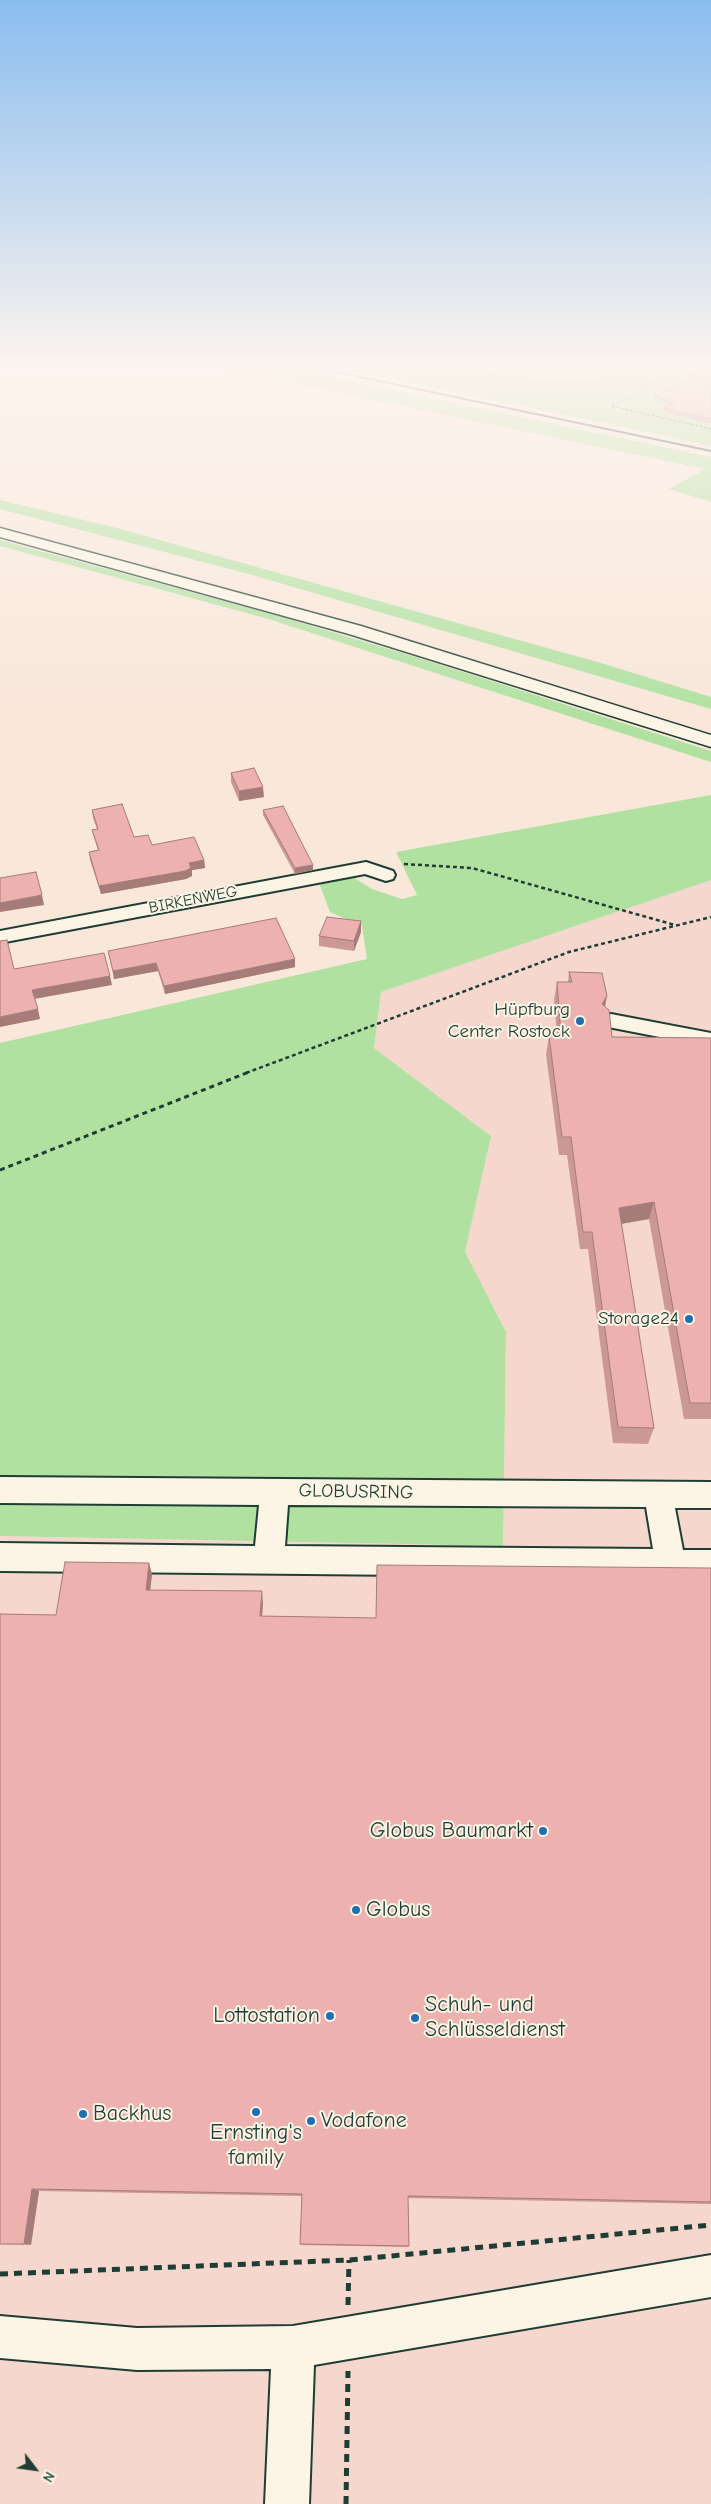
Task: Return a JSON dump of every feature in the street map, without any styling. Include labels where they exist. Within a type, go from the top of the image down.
[{"type":"highway","points":[[0,518],[223,577],[418,633]]},
{"type":"highway","points":[[0,532],[374,636],[711,741]]},
{"type":"street","name":"BIRKENWEG","points":[[0,936],[366,868],[386,875]]},
{"type":"street","points":[[611,1021],[711,1040]]},
{"type":"street","name":"GLOBUSRING","points":[[0,1490],[711,1495]]},
{"type":"street","points":[[269,1559],[275,1491]]},
{"type":"street","points":[[658,1495],[670,1562]]},
{"type":"street","points":[[0,1557],[670,1562],[711,1564]]},
{"type":"street","points":[[0,2337],[136,2349],[292,2347],[711,2276]]},
{"type":"street","points":[[287,2504],[292,2347]]},
{"type":"path","points":[[386,875],[403,864],[472,868],[675,926]]},
{"type":"path","points":[[0,1170],[178,1099],[569,952],[711,917]]},
{"type":"path","points":[[0,2274],[349,2260],[711,2225]]},
{"type":"path","points":[[346,2504],[349,2260]]},
{"type":"shaded area","points":[[711,880],[711,2504],[0,2504],[0,1536],[503,1546],[506,1332],[465,1252],[491,1136],[374,1048],[381,992]]},
{"type":"green space","points":[[676,485],[711,485],[711,502],[669,489]]},
{"type":"green space","points":[[0,500],[117,528],[601,663],[711,697],[711,709],[249,574],[0,509]]},
{"type":"green space","points":[[0,540],[272,614],[419,658],[711,751],[711,762],[265,618],[0,546]]},
{"type":"green space","points":[[711,795],[711,880],[381,992],[374,1048],[491,1136],[465,1252],[506,1332],[503,1546],[0,1536],[0,1043],[367,959],[362,926],[330,912],[319,883],[353,877],[372,889],[402,899],[417,895],[396,852]]},
{"type":"building","points":[[254,768],[263,787],[239,791],[231,773]]},
{"type":"building","points":[[122,804],[134,837],[148,835],[152,845],[194,837],[204,860],[189,863],[191,868],[185,871],[99,886],[89,852],[99,850],[92,830],[98,829],[92,810]]},
{"type":"building","points":[[283,806],[313,865],[295,868],[263,810]]},
{"type":"building","points":[[36,872],[42,895],[0,903],[0,878]]},
{"type":"building","points":[[327,917],[361,921],[354,941],[319,936]]},
{"type":"building","points":[[276,918],[295,959],[164,986],[156,963],[113,971],[108,951]]},
{"type":"building","points":[[7,940],[14,969],[104,953],[110,976],[32,990],[38,1009],[0,1017],[0,941]]},
{"type":"building","points":[[569,972],[602,973],[607,996],[602,1004],[609,1010],[612,1037],[711,1038],[711,1403],[690,1403],[654,1202],[619,1208],[654,1428],[618,1427],[592,1232],[583,1232],[571,1137],[562,1137],[549,1036],[561,1036],[557,982],[572,982]]},
{"type":"building","name":"Globus","points":[[65,1562],[149,1563],[146,1590],[262,1591],[260,1616],[376,1618],[377,1565],[711,1568],[711,2202],[408,2196],[409,2246],[300,2244],[302,2194],[32,2189],[24,2244],[0,2244],[0,1614],[56,1615]]},
{"type":"place","name":"Hüpfburg Center Rostock","points":[[580,1021]]},
{"type":"place","name":"Storage24","points":[[689,1319]]},
{"type":"place","name":"Globus Baumarkt","points":[[543,1831]]},
{"type":"place","name":"Globus","points":[[356,1910]]},
{"type":"place","name":"Lottostation","points":[[330,2016]]},
{"type":"place","name":"Schuh- und Schlüsseldienst","points":[[415,2018]]},
{"type":"place","name":"Ernsting's family","points":[[256,2112]]},
{"type":"place","name":"Backhus","points":[[83,2114]]},
{"type":"place","name":"Vodafone","points":[[311,2121]]}]
